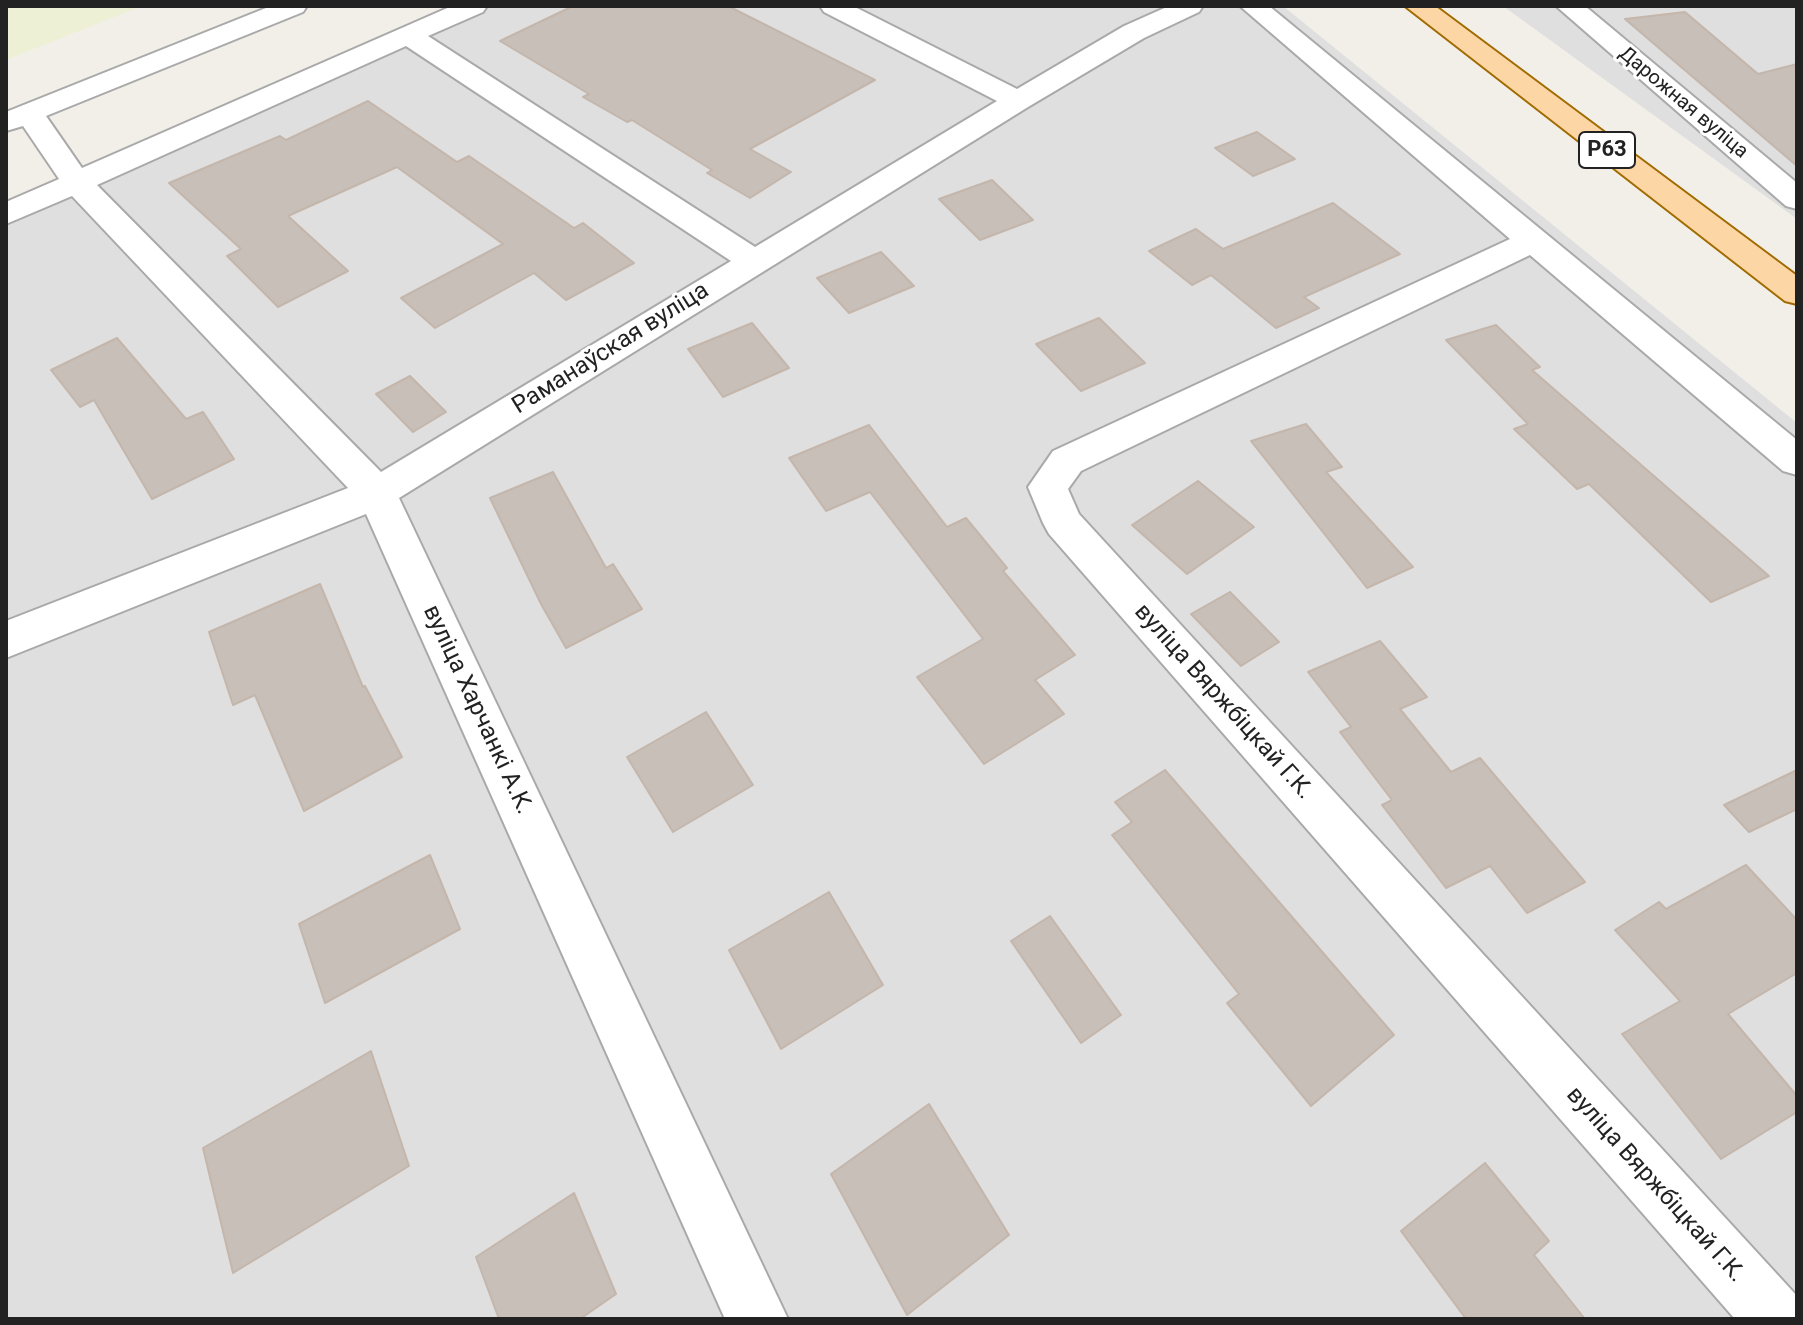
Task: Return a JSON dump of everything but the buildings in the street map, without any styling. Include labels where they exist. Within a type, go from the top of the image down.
[{"type":"main road","name":"Р63","points":[[1418,6],[1797,293]]},
{"type":"street","points":[[17,117],[294,6]]},
{"type":"street","points":[[6,214],[474,6]]},
{"type":"street","points":[[833,6],[1018,101]]},
{"type":"street","name":"Раманаўская вуліца","points":[[6,640],[377,493],[1018,101],[1134,32],[1190,6]]},
{"type":"street","points":[[1253,6],[1797,461]]},
{"type":"street","name":"Дарожная вуліца","points":[[1569,6],[1797,199]]},
{"type":"street","points":[[408,35],[753,261]]},
{"type":"street","name":"вуліца Харчанкі А.К.","points":[[17,117],[377,493],[757,1319]]},
{"type":"street","name":"вуліца Вяржбіцкай Г.К.","points":[[1535,240],[1067,461],[1048,487],[1063,523],[1776,1319]]},
{"type":"shaded area","points":[[467,6],[1283,6],[1797,423],[1797,1319],[6,1319],[6,215]]},
{"type":"shaded area","points":[[1503,6],[1797,6],[1797,219]]},
{"type":"green space","points":[[6,6],[142,6],[6,60]]}]
